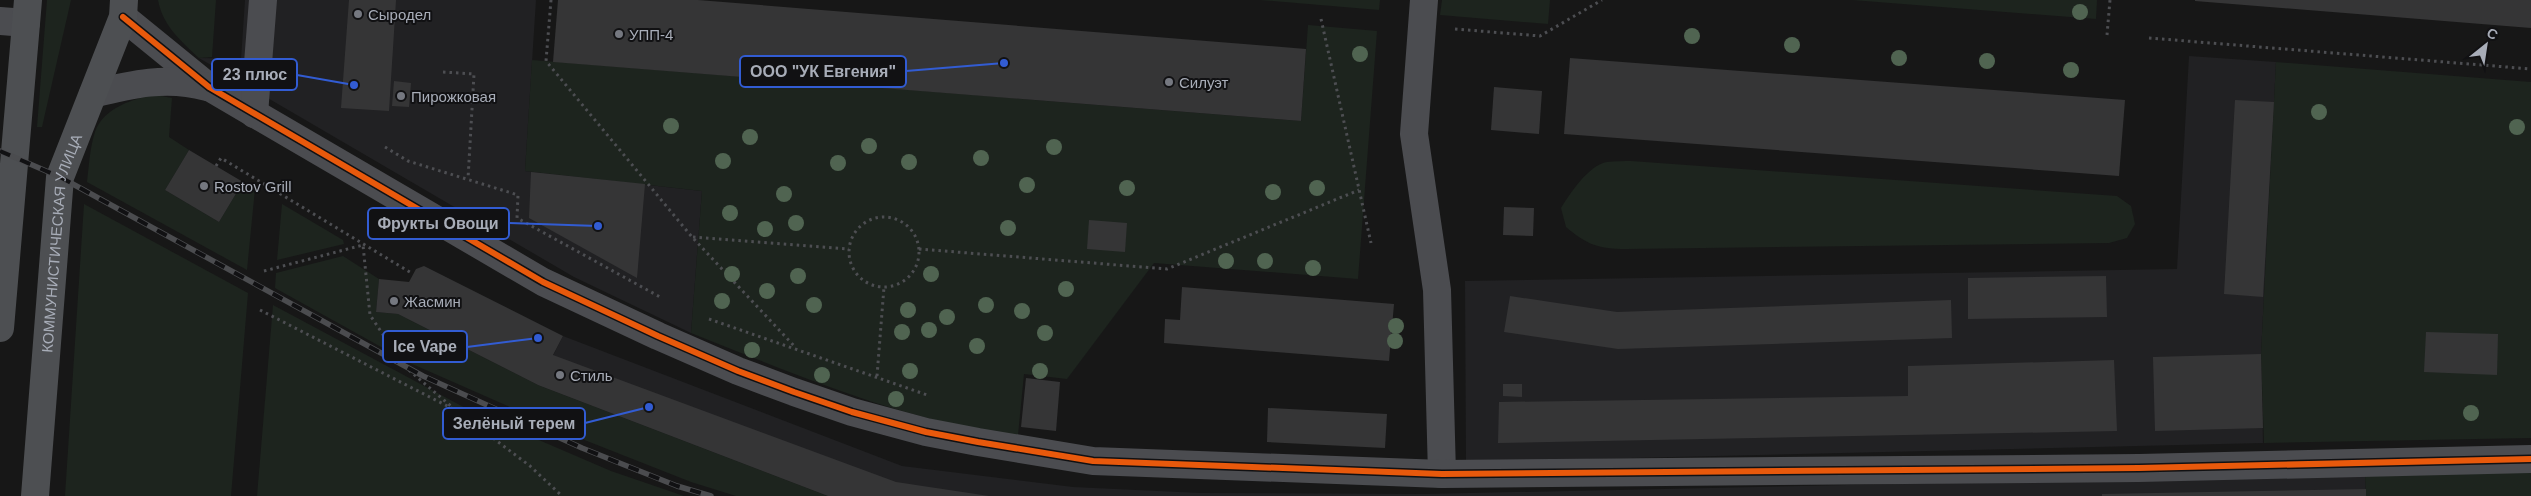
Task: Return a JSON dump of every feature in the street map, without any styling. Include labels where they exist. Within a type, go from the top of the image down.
[{"type":"main road","points":[[102,0],[124,8]]},
{"type":"main road","name":"КОММУНИСТИЧЕСКАЯ УЛИЦА","points":[[35,496],[60,177],[124,8]]},
{"type":"main road","points":[[0,328],[18,15]]},
{"type":"street","points":[[254,114],[262,0]]},
{"type":"street","points":[[1424,0],[1414,134],[1437,290],[1442,474]]},
{"type":"street","points":[[124,8],[209,87],[543,282],[626,322],[738,371],[852,412],[926,432],[1093,461],[1442,474],[2149,468],[2531,459]]},
{"type":"street","points":[[93,94],[128,84],[161,80],[181,81],[209,87]]},
{"type":"path","points":[[551,0],[546,61],[692,237],[798,350]]},
{"type":"path","points":[[1422,27],[1540,36],[1602,0]]},
{"type":"path","points":[[2107,35],[2110,0]]},
{"type":"path","points":[[1320,19],[1371,243]]},
{"type":"path","points":[[2149,38],[2531,69]]},
{"type":"path","points":[[442,72],[474,74],[468,179]]},
{"type":"path","points":[[382,146],[408,161],[518,195],[516,218],[668,302]]},
{"type":"path","points":[[216,166],[221,158],[413,274]]},
{"type":"path","points":[[919,249],[1167,269],[1359,190]]},
{"type":"path","points":[[884,217],[894,218],[907,226],[916,238],[919,249],[916,265],[911,275],[896,285],[884,287],[868,283],[858,276],[850,260],[849,250],[854,234],[861,226],[869,220],[884,217]]},
{"type":"path","points":[[692,237],[849,250]]},
{"type":"path","points":[[264,271],[363,245]]},
{"type":"path","points":[[363,245],[370,315],[404,366],[456,411],[530,466],[562,496]]},
{"type":"path","points":[[878,376],[884,287]]},
{"type":"path","points":[[260,310],[456,411]]},
{"type":"shaded area","points":[[47,0],[71,0],[42,127],[37,127]]},
{"type":"shaded area","points":[[158,0],[216,0],[212,57],[199,58],[179,39],[164,18]]},
{"type":"shaded area","points":[[245,0],[536,0],[525,171],[702,191],[691,333],[574,277],[199,58],[241,59]]},
{"type":"shaded area","points":[[1260,0],[1380,0],[1379,10]]},
{"type":"shaded area","points":[[1442,0],[1550,0],[1548,24],[1440,15]]},
{"type":"shaded area","points":[[1852,0],[2097,0],[2096,19]]},
{"type":"shaded area","points":[[1308,25],[1377,31],[1358,279],[1154,263],[1067,379],[1024,374],[1018,435],[976,429],[893,408],[811,380],[691,333],[702,191],[525,171],[532,60],[1301,121]]},
{"type":"shaded area","points":[[2189,56],[2276,62],[2261,354],[2263,443],[1466,462],[1465,281],[2177,269]]},
{"type":"shaded area","points":[[2276,62],[2531,82],[2531,438],[2264,443],[2261,354]]},
{"type":"shaded area","points":[[156,95],[172,98],[169,137],[189,150],[165,190],[219,222],[243,182],[255,189],[247,270],[87,182],[92,144],[99,124],[120,106]]},
{"type":"shaded area","points":[[1631,161],[2117,196],[2131,206],[2135,224],[2127,238],[2109,243],[1626,249],[1594,245],[1580,238],[1566,227],[1561,208],[1587,174],[1600,164]]},
{"type":"shaded area","points":[[84,204],[248,293],[231,496],[65,496]]},
{"type":"shaded area","points":[[282,204],[343,240],[344,244],[277,260]]},
{"type":"shaded area","points":[[343,256],[379,279],[376,312],[398,314],[538,385],[828,496],[736,496],[691,482],[587,441],[410,363],[275,288],[276,273]]},
{"type":"shaded area","points":[[273,305],[471,411],[611,471],[684,496],[257,496]]},
{"type":"shaded area","points":[[563,336],[902,466],[1073,487],[1200,493],[1425,494],[2365,474],[2366,496],[828,496],[538,385]]},
{"type":"shaded area","points":[[2531,470],[2531,496],[2366,496],[2365,474]]},
{"type":"building","points":[[349,0],[396,0],[389,111],[341,108]]},
{"type":"building","points":[[558,0],[698,0],[1306,49],[1301,121],[553,62]]},
{"type":"building","points":[[2531,0],[2531,28],[2195,1]]},
{"type":"building","points":[[1570,58],[2125,100],[2119,176],[1564,134]]},
{"type":"building","points":[[394,81],[411,83],[409,107],[392,106]]},
{"type":"building","points":[[1494,87],[1542,91],[1539,134],[1491,130]]},
{"type":"building","points":[[2235,100],[2274,102],[2263,297],[2224,294]]},
{"type":"building","name":"Rostov Grill","points":[[189,150],[243,182],[219,222],[165,190]]},
{"type":"building","points":[[531,172],[645,184],[637,278],[529,218]]},
{"type":"building","points":[[1504,207],[1534,208],[1533,236],[1503,235]]},
{"type":"building","points":[[1089,220],[1127,223],[1125,252],[1087,249]]},
{"type":"building","points":[[424,266],[563,336],[553,355],[896,482],[989,496],[828,496],[538,385],[398,314],[376,312],[379,279],[409,282],[416,269]]},
{"type":"building","points":[[2106,276],[2107,317],[1968,319],[1968,278]]},
{"type":"building","points":[[1182,287],[1394,304],[1389,361],[1164,343],[1165,319],[1180,320]]},
{"type":"building","points":[[1510,296],[1617,312],[1951,300],[1952,338],[1618,349],[1504,332]]},
{"type":"building","points":[[2426,332],[2498,334],[2497,375],[2424,372]]},
{"type":"building","points":[[2261,354],[2263,428],[2155,431],[2153,357]]},
{"type":"building","points":[[2114,360],[2117,431],[1498,443],[1499,402],[1908,396],[1908,366]]},
{"type":"building","points":[[1026,378],[1060,382],[1056,431],[1021,427]]},
{"type":"building","points":[[1503,384],[1522,384],[1522,397],[1503,396]]},
{"type":"building","points":[[1268,408],[1387,414],[1385,448],[1267,442]]},
{"type":"building","points":[[2366,489],[2366,496],[2102,496],[2102,494]]},
{"type":"railway","points":[[0,151],[60,177],[423,376],[582,448],[677,486],[711,496]]},
{"type":"cycle path","points":[[123,17],[209,87],[543,282],[658,336],[738,371],[794,392],[852,412],[926,432],[978,442],[1093,461],[1442,474],[2139,468],[2531,459]]},
{"type":"place","name":"Сыродел","points":[[358,14]]},
{"type":"place","name":"УПП-4","points":[[619,34]]},
{"type":"place","name":"ООО \"УК Евгения\"","points":[[1004,63]]},
{"type":"place","name":"Силуэт","points":[[1169,82]]},
{"type":"place","name":"23 плюс","points":[[354,85]]},
{"type":"place","name":"Пирожковая","points":[[401,96]]},
{"type":"place","name":"Rostov Grill","points":[[204,186]]},
{"type":"place","name":"Фрукты Овощи","points":[[598,226]]},
{"type":"place","name":"Жасмин","points":[[394,301]]},
{"type":"place","name":"Ice Vape","points":[[538,338]]},
{"type":"place","name":"Стиль","points":[[560,375]]},
{"type":"place","name":"Зелёный терем","points":[[649,407]]}]
